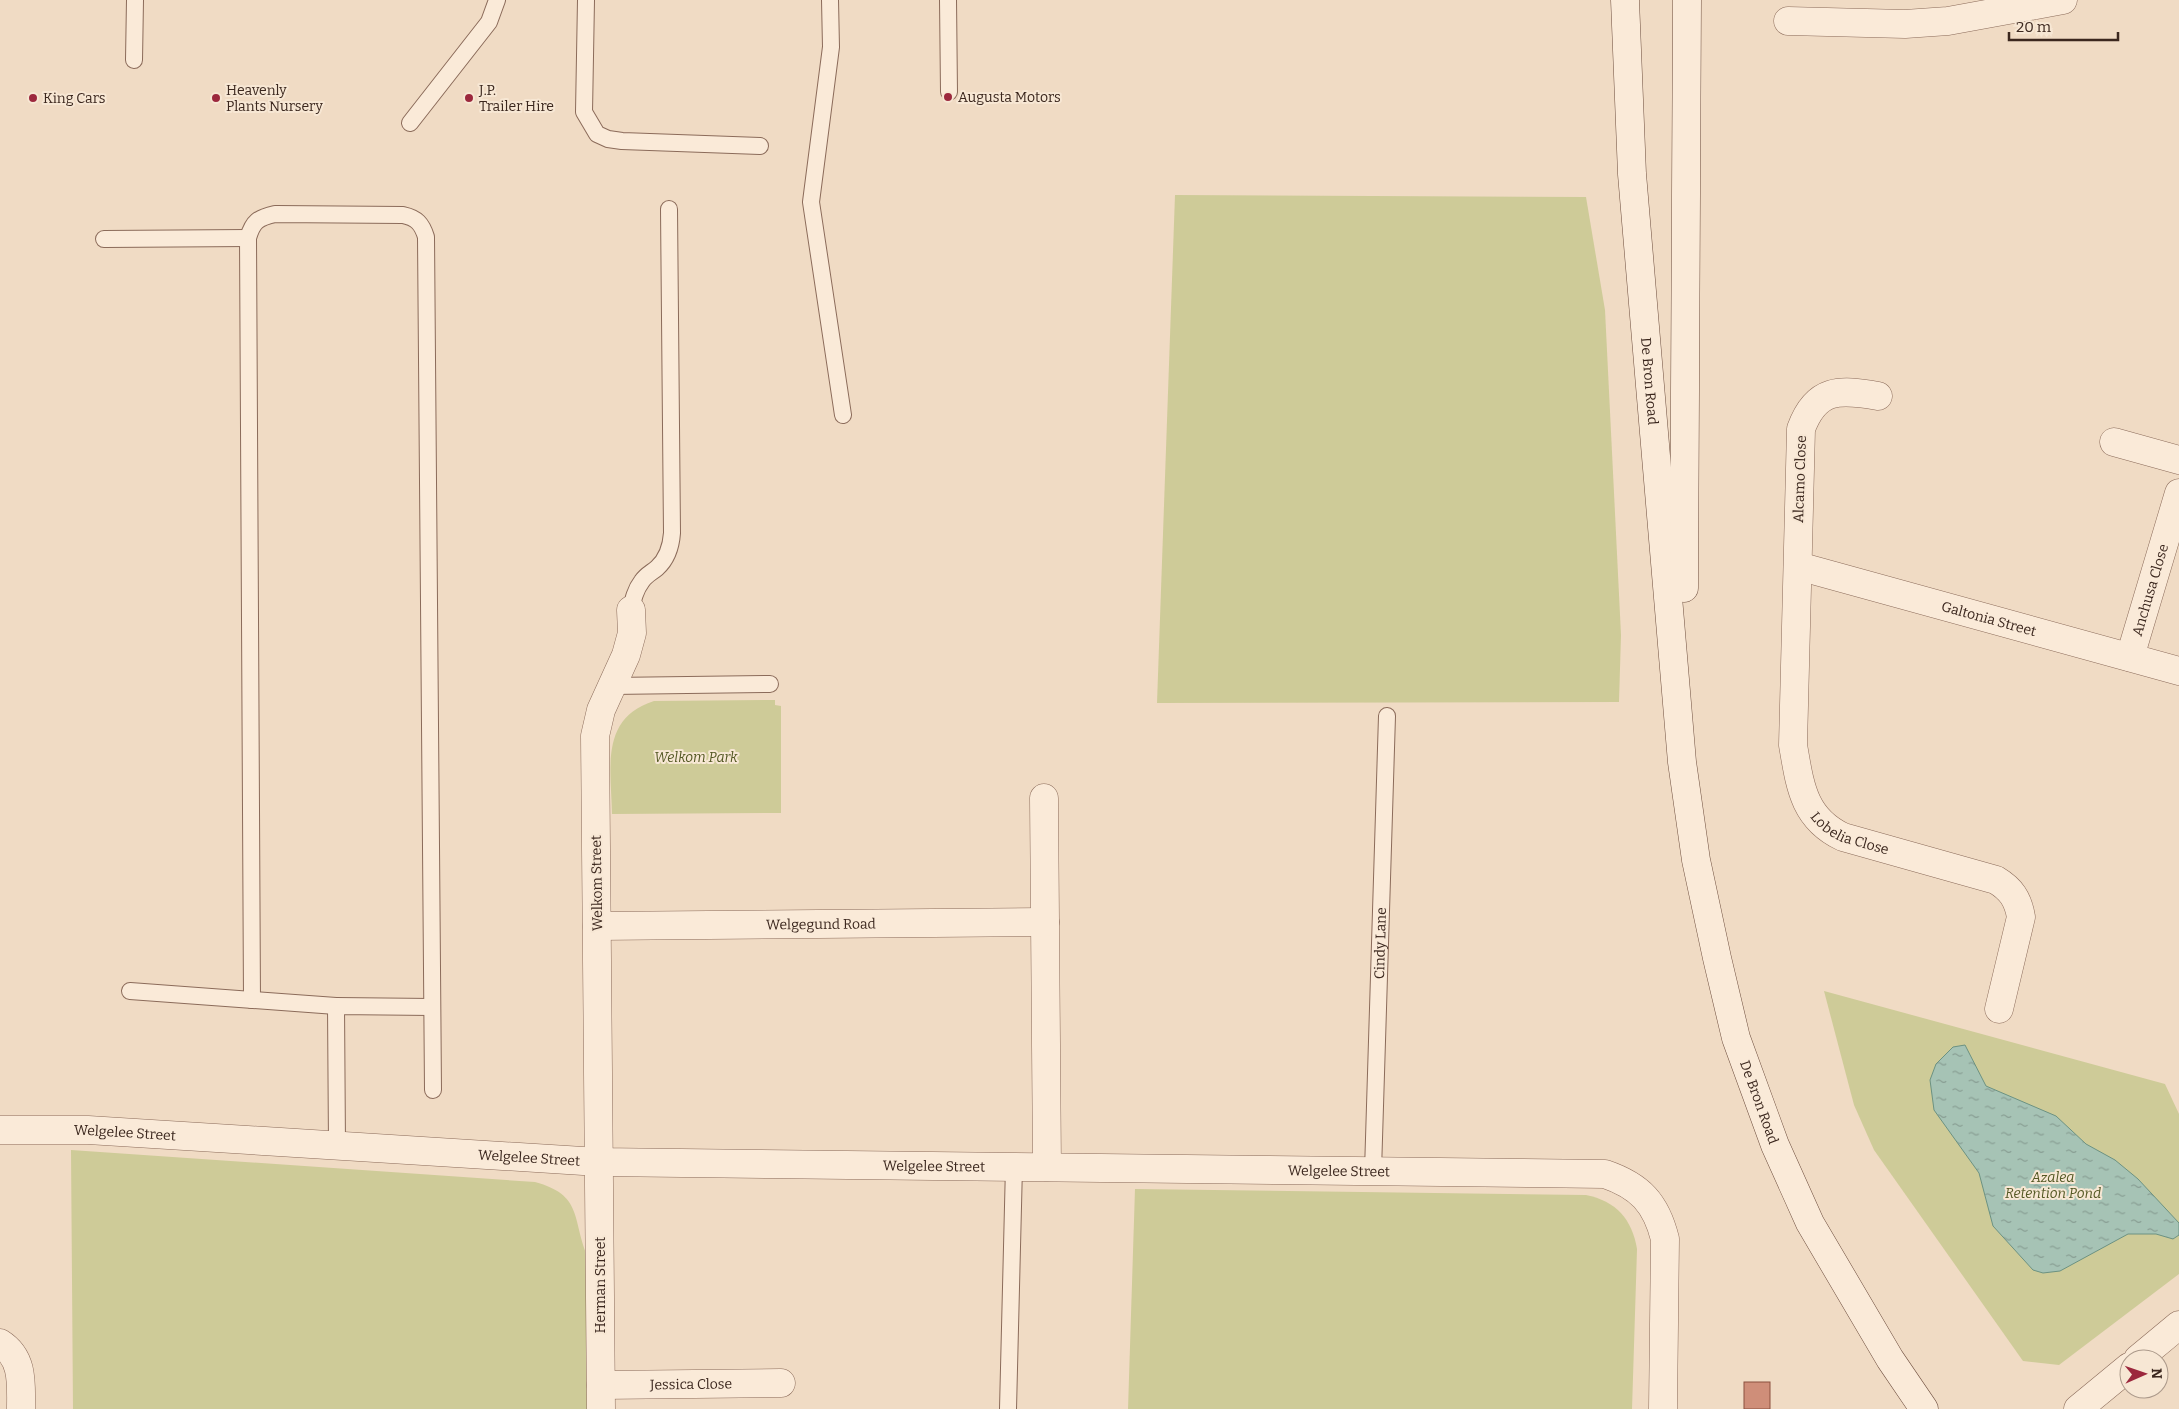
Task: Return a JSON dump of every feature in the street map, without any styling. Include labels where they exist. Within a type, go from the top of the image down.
[{"type":"street","name":"De Bron Road","points":[[1625,0],[1632,174],[1682,762],[1696,860],[1716,958],[1736,1038],[1775,1145],[1810,1223],[1890,1359],[1924,1409]]},
{"type":"street","name":"De Bron Road","points":[[1682,762],[1688,0]]},
{"type":"street","points":[[1788,21],[1914,23],[1948,20],[2063,0]]},
{"type":"street","name":"Alcamo Close","points":[[1798,566],[1801,430],[1806,415],[1816,402],[1829,394],[1839,391],[1849,390],[1878,396]]},
{"type":"street","points":[[2114,442],[2179,460]]},
{"type":"street","name":"Anchusa Close","points":[[2130,657],[2179,493]]},
{"type":"street","name":"Galtonia Street","points":[[1798,566],[2179,671]]},
{"type":"street","name":"Lobelia Close","points":[[1798,566],[1793,745],[1809,809],[1823,826],[1843,837],[1996,880],[2009,889],[2019,905],[2021,917],[1999,1009]]},
{"type":"street","name":"Welkom Street","points":[[599,1162],[595,736],[601,710],[626,655],[632,633],[631,610]]},
{"type":"street","points":[[1044,798],[1047,1167]]},
{"type":"street","name":"Welgegund Road","points":[[597,926],[1045,922]]},
{"type":"street","name":"Welgelee Street","points":[[0,1130],[88,1130],[599,1162],[1605,1174],[1622,1180],[1636,1188],[1656,1212],[1665,1239],[1663,1409]]},
{"type":"street","name":"Herman Street","points":[[599,1162],[601,1397]]},
{"type":"street","points":[[2150,1349],[2179,1325]]},
{"type":"street","points":[[0,1343],[12,1353],[18,1363],[21,1374],[21,1409]]},
{"type":"street","points":[[2078,1409],[2119,1375]]},
{"type":"street","name":"Jessica Close","points":[[601,1397],[781,1383]]},
{"type":"lane","points":[[134,60],[135,0]]},
{"type":"lane","points":[[410,123],[489,22],[497,0]]},
{"type":"lane","points":[[586,0],[584,112],[597,134],[608,139],[622,141],[760,146]]},
{"type":"lane","points":[[830,0],[831,47],[811,202],[843,415]]},
{"type":"lane","points":[[948,0],[949,92]]},
{"type":"lane","points":[[631,610],[636,590],[641,582],[658,568],[671,546],[669,209]]},
{"type":"lane","points":[[252,1000],[248,238],[252,226],[257,221],[275,214],[403,215],[412,217],[419,222],[424,228],[426,237],[433,1090]]},
{"type":"lane","points":[[104,239],[248,238]]},
{"type":"lane","points":[[611,686],[770,684]]},
{"type":"lane","name":"Cindy Lane","points":[[1373,1171],[1387,716]]},
{"type":"lane","points":[[130,991],[336,1006],[432,1007]]},
{"type":"lane","points":[[336,1006],[337,1145]]},
{"type":"lane","points":[[1008,1409],[1014,1166]]},
{"type":"green space","points":[[1175,195],[1586,197],[1605,310],[1621,635],[1619,702],[1157,703]]},
{"type":"green space","name":"Welkom Park","points":[[775,700],[775,705],[781,706],[781,813],[612,814],[612,747],[617,732],[625,719],[637,709],[654,701]]},
{"type":"green space","name":"Azalea Retention Pond","points":[[1824,991],[2165,1084],[2179,1114],[2179,1274],[2059,1365],[2023,1361],[1874,1150],[1854,1105]]},
{"type":"green space","points":[[71,1150],[535,1182],[550,1187],[569,1201],[577,1220],[587,1255],[588,1409],[73,1409]]},
{"type":"green space","points":[[1135,1189],[1586,1195],[1597,1198],[1614,1207],[1627,1220],[1635,1238],[1637,1249],[1632,1409],[1128,1409]]},
{"type":"water","points":[[1965,1045],[1986,1086],[2056,1116],[2086,1144],[2115,1160],[2138,1179],[2179,1223],[2179,1235],[2173,1239],[2156,1234],[2128,1234],[2060,1271],[2043,1273],[2033,1270],[1993,1226],[1979,1173],[1934,1110],[1930,1080],[1936,1064],[1953,1047]]},
{"type":"building","points":[[1744,1382],[1770,1382],[1770,1409],[1744,1409]]},
{"type":"place","name":"Augusta Motors","points":[[948,97]]},
{"type":"place","name":"King Cars","points":[[33,98]]},
{"type":"place","name":"Heavenly Plants Nursery","points":[[216,98]]},
{"type":"place","name":"J.P. Trailer Hire","points":[[469,98]]}]
